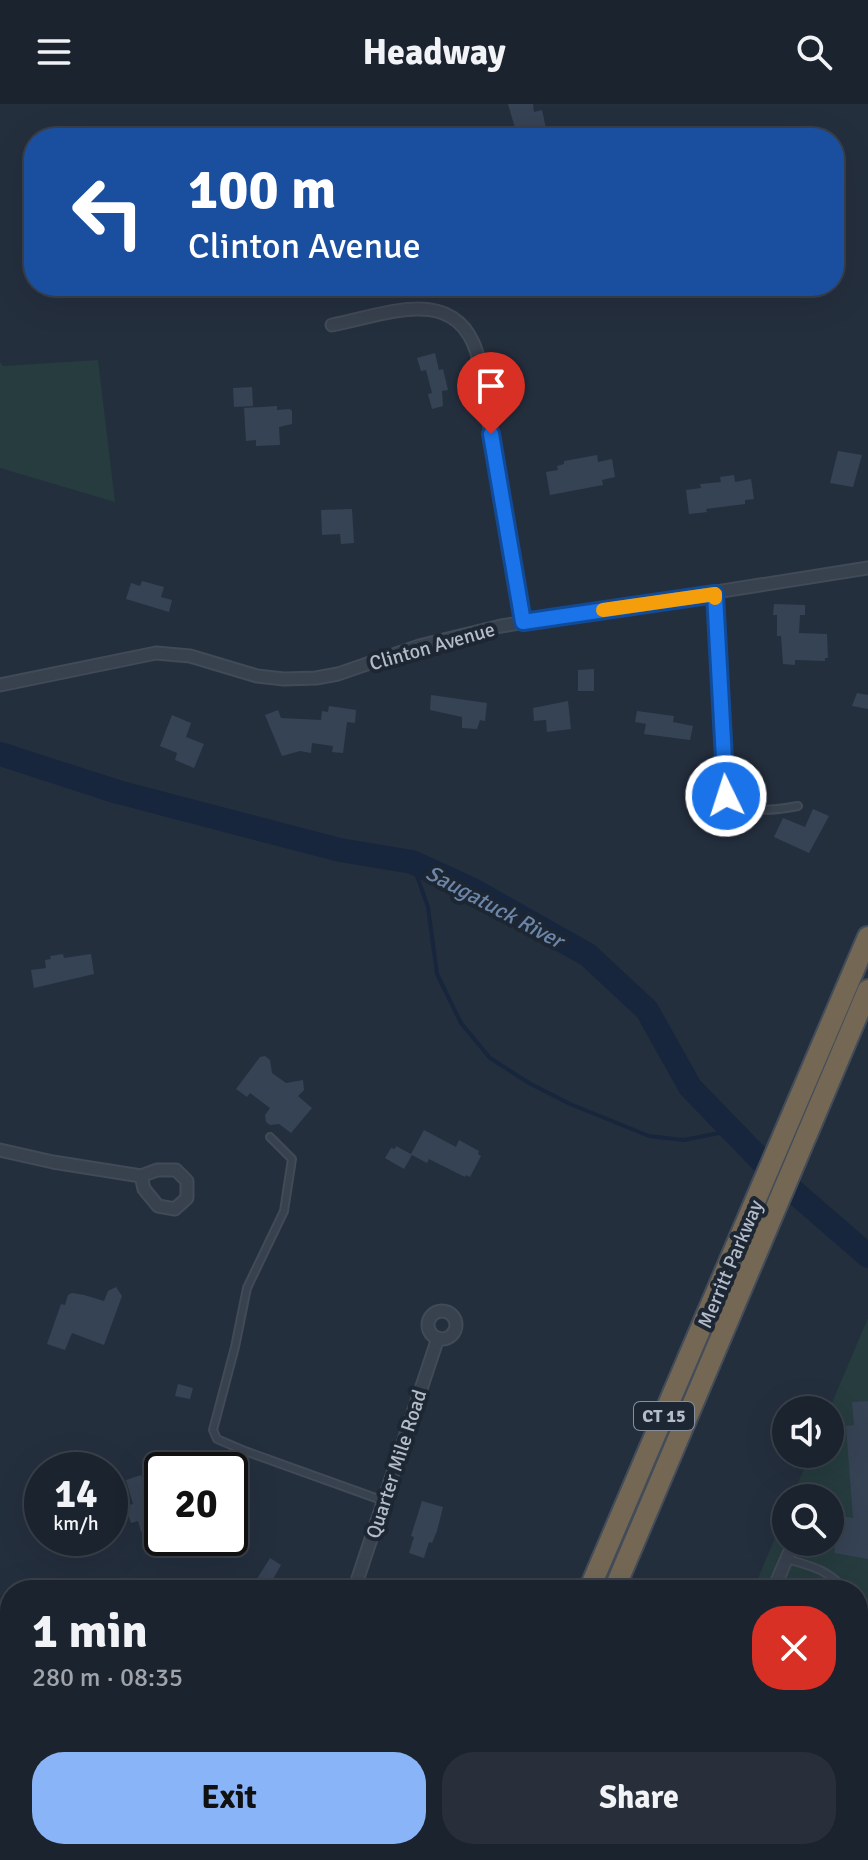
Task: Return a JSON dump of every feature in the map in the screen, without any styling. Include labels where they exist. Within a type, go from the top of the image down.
[{"type":"highway","name":"Merritt Parkway","points":[[594,1580],[748,1247],[811,1100],[868,937]]},
{"type":"highway","name":"Merritt Parkway","points":[[811,1100],[868,990]]},
{"type":"highway","name":"Merritt Parkway","points":[[618,1580],[748,1247]]},
{"type":"street","points":[[332,325],[425,309],[451,314],[468,331],[477,353],[523,622]]},
{"type":"street","name":"Clinton Avenue","points":[[0,685],[156,653],[190,656],[257,676],[294,680],[316,678],[338,674],[419,646],[523,622],[868,568]]},
{"type":"street","points":[[0,1150],[141,1176]]},
{"type":"street","name":"Quarter Mile Road","points":[[357,1580],[438,1338]]},
{"type":"street","points":[[778,1580],[788,1556]]},
{"type":"lane","points":[[715,594],[726,796],[739,806],[756,810],[798,806]]},
{"type":"lane","points":[[270,1137],[292,1159],[290,1183],[284,1211],[247,1288],[213,1430],[217,1439],[245,1451],[384,1501]]},
{"type":"lane","points":[[787,1559],[820,1568],[837,1580]]},
{"type":"green space","points":[[98,360],[115,502],[0,468],[0,362],[3,366]]},
{"type":"green space","points":[[868,1318],[868,1580],[757,1580],[772,1545],[772,1556],[844,1556],[844,1484],[798,1484],[804,1468],[844,1468],[844,1396],[835,1396]]},
{"type":"building","points":[[508,104],[533,104],[534,112],[542,110],[546,128],[515,128]]},
{"type":"building","points":[[435,353],[448,390],[442,391],[443,406],[432,409],[428,394],[432,393],[426,370],[421,371],[417,358]]},
{"type":"building","points":[[252,387],[253,406],[234,407],[233,388]]},
{"type":"building","points":[[277,406],[277,410],[292,411],[292,424],[279,427],[280,445],[256,446],[256,440],[246,441],[244,408]]},
{"type":"building","points":[[838,451],[862,455],[853,487],[830,483]]},
{"type":"building","points":[[597,455],[598,462],[612,459],[615,477],[602,480],[603,485],[550,495],[546,472],[558,470],[557,466],[564,464],[564,461]]},
{"type":"building","points":[[734,475],[735,482],[751,479],[754,499],[745,500],[745,504],[689,514],[686,490],[701,488],[700,484],[721,482],[720,477]]},
{"type":"building","points":[[352,509],[354,543],[341,544],[340,534],[322,535],[321,510]]},
{"type":"building","points":[[142,581],[164,587],[161,597],[172,600],[169,612],[126,599],[131,583],[140,586]]},
{"type":"building","points":[[774,604],[805,605],[805,615],[800,615],[799,633],[827,634],[828,658],[825,661],[795,660],[795,665],[783,664],[781,636],[777,636],[777,615],[773,615]]},
{"type":"building","points":[[594,669],[594,691],[578,691],[578,670]]},
{"type":"building","points":[[857,693],[868,695],[868,709],[852,706]]},
{"type":"building","points":[[431,695],[487,703],[485,721],[480,720],[477,729],[462,728],[462,717],[430,710]]},
{"type":"building","points":[[568,701],[571,729],[547,732],[546,720],[534,721],[533,708]]},
{"type":"building","points":[[329,706],[356,710],[355,723],[347,722],[343,753],[332,752],[333,746],[312,743],[311,753],[300,751],[282,756],[265,715],[278,710],[281,718],[321,720],[322,711],[328,712]]},
{"type":"building","points":[[637,711],[674,716],[673,722],[693,726],[690,740],[644,734],[646,724],[635,722]]},
{"type":"building","points":[[172,715],[191,723],[186,737],[204,744],[194,768],[175,760],[177,753],[160,746]]},
{"type":"building","points":[[813,809],[829,816],[809,853],[774,837],[783,818],[805,827]]},
{"type":"building","points":[[63,954],[64,958],[91,954],[94,974],[34,988],[31,970],[46,968],[45,960]]},
{"type":"building","points":[[260,1057],[270,1060],[272,1073],[286,1083],[303,1080],[304,1090],[298,1096],[312,1108],[291,1133],[279,1124],[266,1122],[265,1115],[270,1108],[250,1093],[247,1097],[236,1089]]},
{"type":"building","points":[[424,1130],[456,1147],[459,1140],[479,1151],[481,1156],[470,1177],[412,1155],[404,1169],[385,1158],[396,1146],[411,1154]]},
{"type":"building","points":[[116,1287],[122,1296],[104,1345],[72,1333],[65,1350],[47,1344],[61,1304],[65,1305],[68,1295],[84,1295],[104,1301],[108,1291]]},
{"type":"building","points":[[178,1384],[193,1388],[190,1399],[175,1396]]},
{"type":"building","points":[[868,1401],[868,1559],[844,1555],[844,1516],[853,1518],[846,1426],[854,1425],[852,1402]]},
{"type":"building","points":[[141,1475],[144,1483],[144,1531],[141,1532],[138,1521],[131,1523],[128,1514],[128,1505],[133,1504],[128,1479]]},
{"type":"building","points":[[422,1501],[443,1507],[437,1531],[432,1543],[429,1542],[424,1558],[409,1553]]},
{"type":"building","points":[[270,1558],[281,1565],[273,1580],[256,1580]]},
{"type":"waterway","name":"Saugatuck River","points":[[0,754],[118,792],[340,850],[412,862],[473,890],[588,955],[647,1010],[690,1087],[776,1176],[868,1256]]},
{"type":"waterway","points":[[412,862],[428,907],[437,974],[461,1023],[490,1058],[570,1104],[649,1136],[684,1140],[734,1130]]},
{"type":"slow traffic","points":[[603,610],[715,594],[715,598]]},
{"type":"route","points":[[491,434],[523,622],[715,594],[726,796]]}]
